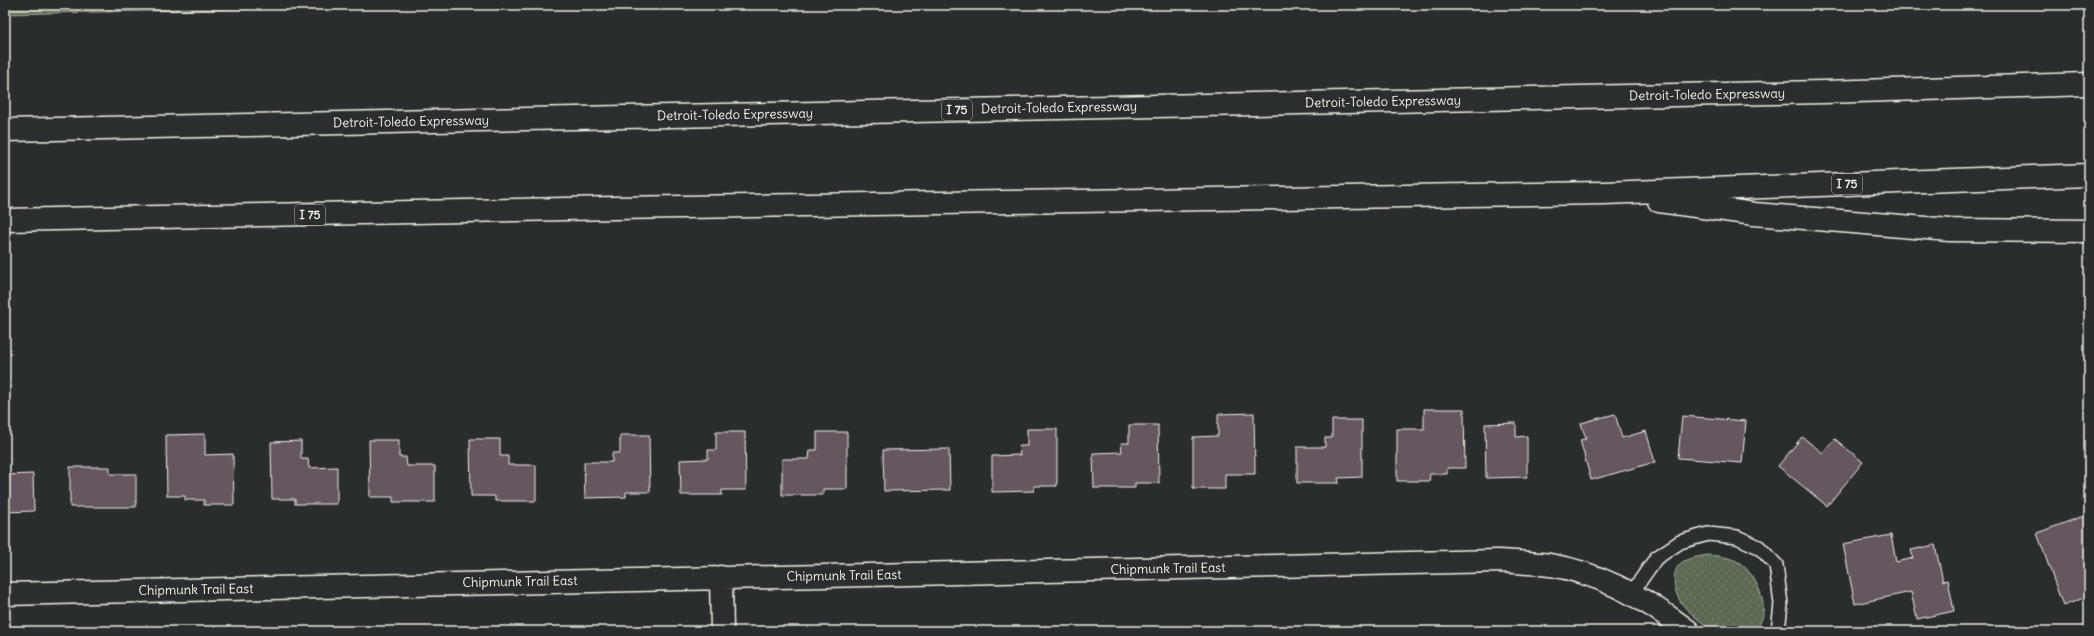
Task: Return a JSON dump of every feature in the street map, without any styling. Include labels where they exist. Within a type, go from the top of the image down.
[{"type":"main road","name":"Detroit-Toledo Expressway","points":[[5,130],[1808,92],[2089,84]]},
{"type":"main road","name":"I 75","points":[[5,220],[615,208],[1604,193],[2089,175]]},
{"type":"main road","points":[[1604,193],[1754,214],[1950,230],[2089,230]]},
{"type":"main road","name":"Chipmunk Trail East","points":[[5,594],[1498,561],[1551,566],[1599,579],[1643,599],[1679,625]]},
{"type":"main road","points":[[721,577],[722,631]]},
{"type":"lane","points":[[1631,594],[1656,558],[1680,542],[1708,534],[1737,537],[1759,547],[1776,565],[1781,604],[1778,631]]},
{"type":"green space","points":[[5,5],[418,5],[5,14]]},
{"type":"green space","points":[[1708,555],[1732,559],[1747,569],[1753,577],[1758,586],[1763,605],[1763,615],[1760,624],[1754,631],[1712,631],[1679,600],[1674,583],[1675,572],[1678,567],[1681,563],[1687,560]]},
{"type":"building","points":[[1424,409],[1464,409],[1465,468],[1447,468],[1447,474],[1430,474],[1429,481],[1397,481],[1397,429],[1424,429]]},
{"type":"building","points":[[1254,413],[1255,474],[1225,474],[1225,489],[1193,489],[1193,437],[1218,436],[1218,414]]},
{"type":"building","points":[[1615,414],[1622,438],[1646,431],[1655,462],[1591,480],[1580,440],[1586,439],[1581,423]]},
{"type":"building","points":[[1682,416],[1746,421],[1742,463],[1678,458]]},
{"type":"building","points":[[1332,420],[1362,420],[1362,477],[1338,478],[1339,483],[1297,483],[1297,447],[1325,447],[1325,438],[1332,438]]},
{"type":"building","points":[[1516,423],[1516,437],[1527,436],[1527,477],[1486,478],[1485,424]]},
{"type":"building","points":[[1129,425],[1158,425],[1159,483],[1135,483],[1135,488],[1094,488],[1093,453],[1122,452],[1121,443],[1129,443]]},
{"type":"building","points":[[1027,429],[1057,429],[1057,486],[1034,486],[1034,491],[992,492],[992,456],[1020,455],[1019,446],[1027,446]]},
{"type":"building","points":[[716,432],[745,432],[746,490],[722,490],[722,495],[681,495],[680,460],[708,459],[708,450],[716,450]]},
{"type":"building","points":[[817,432],[847,432],[847,489],[823,489],[823,495],[782,495],[782,459],[809,459],[810,450],[817,450]]},
{"type":"building","points":[[205,434],[205,455],[233,454],[234,505],[204,505],[204,500],[185,500],[185,496],[167,496],[166,435]]},
{"type":"building","points":[[620,435],[649,435],[650,492],[626,492],[626,497],[585,498],[584,462],[612,462],[612,453],[620,453]]},
{"type":"building","points":[[1802,437],[1823,453],[1835,439],[1863,462],[1827,506],[1778,466]]},
{"type":"building","points":[[470,439],[500,439],[500,456],[508,456],[508,465],[536,465],[536,501],[495,501],[495,496],[471,496]]},
{"type":"building","points":[[369,440],[399,440],[399,457],[406,457],[407,466],[435,466],[435,502],[393,502],[393,497],[370,497]]},
{"type":"building","points":[[301,441],[301,459],[308,459],[309,468],[337,467],[337,504],[295,504],[295,499],[272,499],[271,442]]},
{"type":"building","points":[[949,449],[950,490],[884,491],[883,450]]},
{"type":"building","points":[[70,467],[110,467],[110,474],[136,474],[136,507],[70,507]]},
{"type":"building","points":[[33,474],[34,511],[5,512],[5,475]]},
{"type":"building","points":[[2089,514],[2089,596],[2063,606],[2037,533]]},
{"type":"building","points":[[1891,535],[1896,562],[1913,558],[1911,550],[1935,545],[1943,581],[1948,580],[1954,611],[1917,619],[1911,592],[1855,604],[1843,544]]},
{"type":"building","points":[[1921,628],[1921,631],[1871,631],[1871,629]]}]
